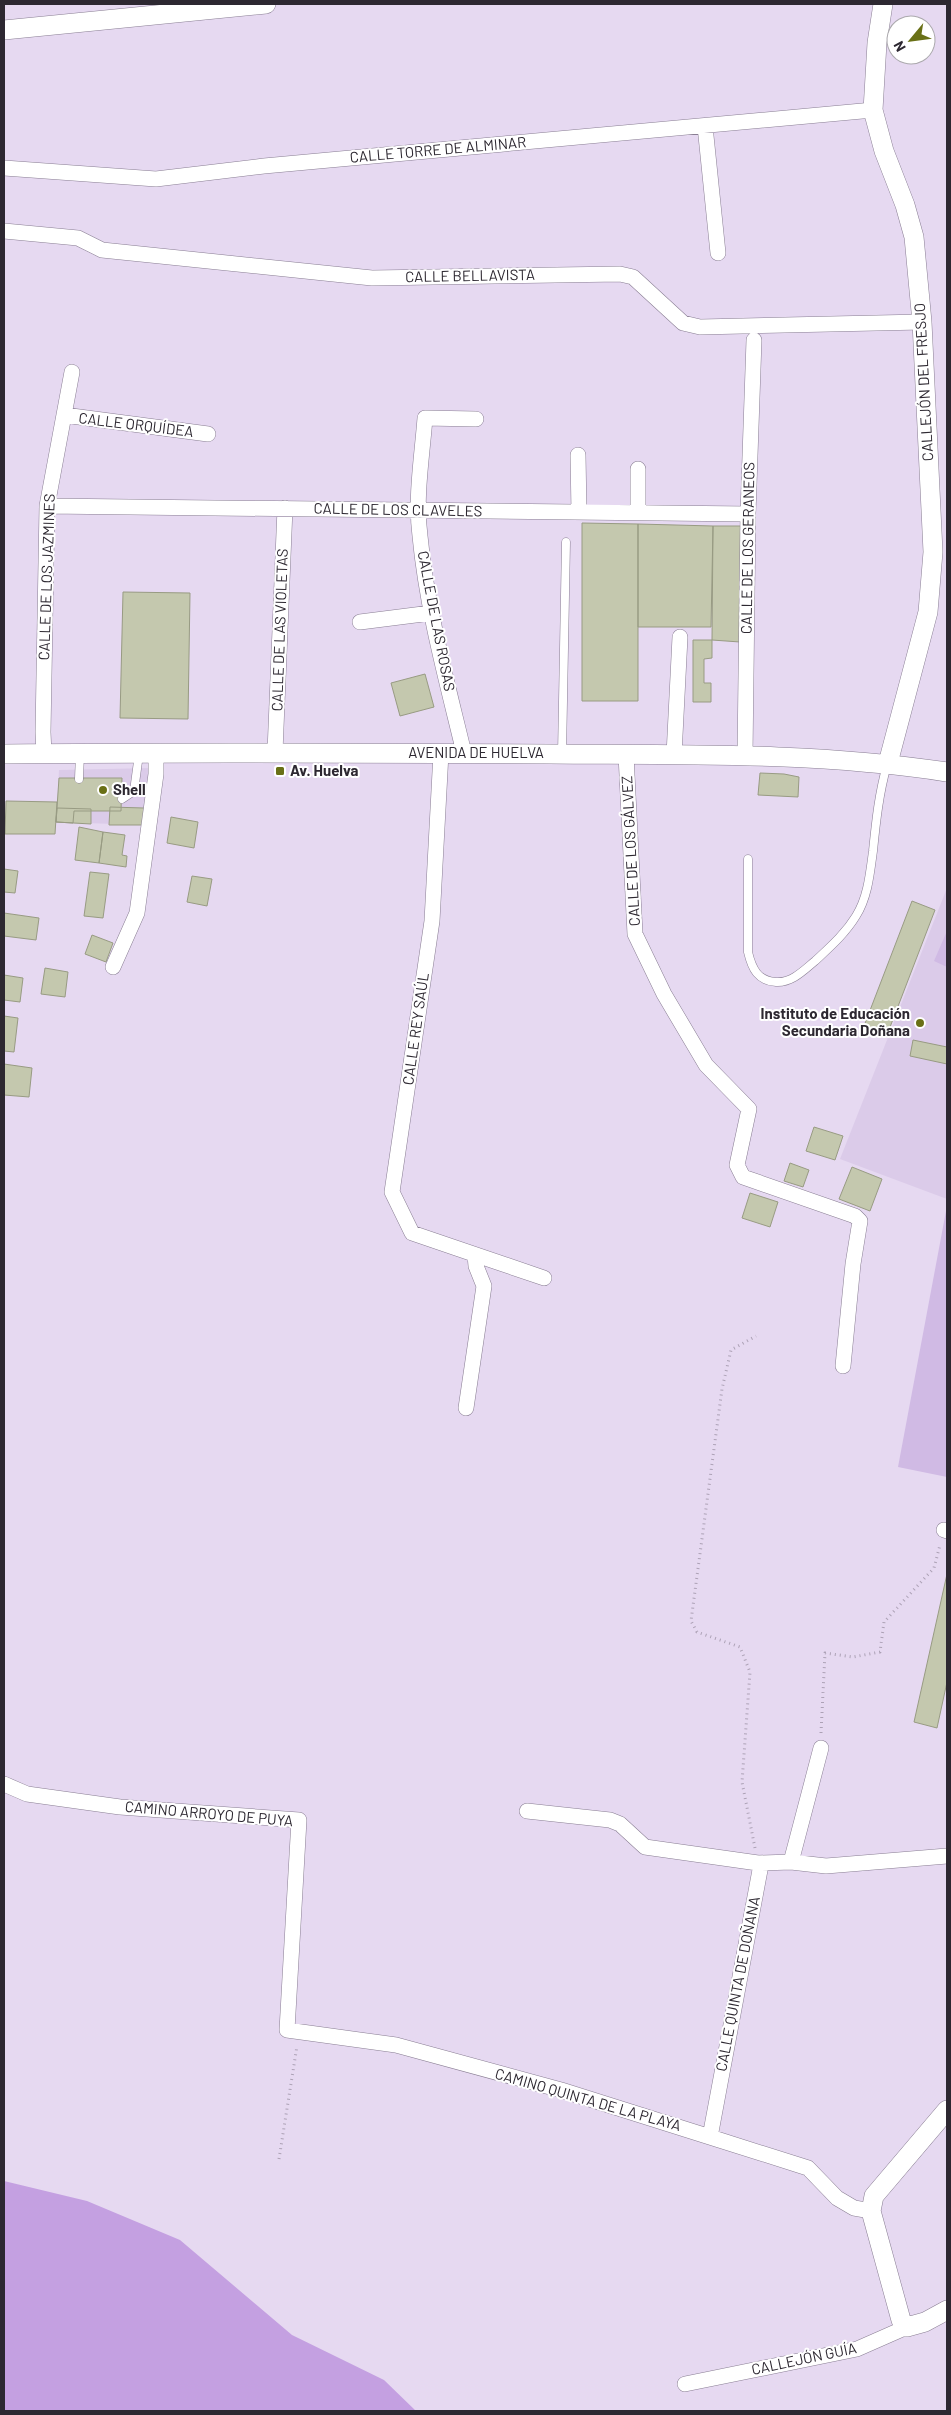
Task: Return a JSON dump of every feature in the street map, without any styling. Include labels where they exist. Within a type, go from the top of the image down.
[{"type":"street","points":[[4,30],[266,4]]},
{"type":"street","name":"CALLEJÓN DEL FRESJO","points":[[883,4],[877,44],[873,110],[884,151],[905,206],[914,237],[922,322],[932,561],[928,612],[888,763]]},
{"type":"street","name":"CALLE TORRE DE ALMINAR","points":[[4,168],[156,179],[264,166],[873,110]]},
{"type":"street","points":[[705,126],[718,253]]},
{"type":"street","name":"CALLE BELLAVISTA","points":[[4,231],[78,238],[102,250],[372,278],[620,274],[633,277],[683,323],[700,327],[922,322]]},
{"type":"street","name":"CALLE DE LOS GERANEOS","points":[[745,755],[748,514],[754,340]]},
{"type":"street","name":"CALLE DE LOS JAZMINES","points":[[44,754],[47,506],[72,372]]},
{"type":"street","name":"CALLE ORQUÍDEA","points":[[64,415],[208,434]]},
{"type":"street","name":"CALLE DE LAS ROSAS","points":[[464,753],[431,613],[419,536],[418,510],[425,418],[476,419]]},
{"type":"street","points":[[578,455],[579,512]]},
{"type":"street","points":[[638,469],[638,513]]},
{"type":"street","name":"CALLE DE LOS CLAVELES","points":[[47,506],[748,514]]},
{"type":"street","name":"CALLE DE LAS VIOLETAS","points":[[275,752],[285,508]]},
{"type":"street","points":[[360,622],[431,613]]},
{"type":"street","points":[[674,755],[680,637]]},
{"type":"street","name":"AVENIDA DE HUELVA","points":[[4,754],[275,752],[745,755],[888,763],[947,772]]},
{"type":"street","name":"CALLE REY SAÚL","points":[[441,753],[432,921],[392,1192],[412,1233],[544,1278]]},
{"type":"street","points":[[113,967],[137,913],[156,774],[148,754]]},
{"type":"street","name":"CALLE DE LOS GÁLVEZ","points":[[626,755],[635,934],[664,994],[706,1065],[749,1109],[737,1165],[742,1176],[855,1216],[860,1221],[853,1264],[843,1366]]},
{"type":"street","points":[[466,1408],[484,1286],[476,1266],[475,1255]]},
{"type":"street","points":[[791,1862],[821,1748]]},
{"type":"street","name":"CAMINO ARROYO DE PUYA","points":[[4,1784],[27,1794],[120,1807],[299,1820],[293,2030]]},
{"type":"street","points":[[527,1811],[610,1820],[620,1824],[645,1847],[758,1863],[791,1862],[826,1866],[947,1856]]},
{"type":"street","name":"CALLE QUINTA DE DOÑANA","points":[[710,2136],[760,1870],[758,1863]]},
{"type":"street","name":"CAMINO QUINTA DE LA PLAYA","points":[[293,2030],[396,2046],[561,2090],[710,2136],[808,2168],[837,2198],[854,2208],[871,2211]]},
{"type":"street","points":[[906,2327],[901,2320],[871,2211],[874,2196],[947,2110]]},
{"type":"street","name":"CALLEJÓN GUÍA","points":[[685,2384],[858,2349],[906,2327],[925,2322],[947,2310]]},
{"type":"lane","points":[[562,754],[566,542]]},
{"type":"lane","points":[[79,778],[80,754]]},
{"type":"lane","points":[[122,799],[134,791],[148,754]]},
{"type":"lane","points":[[748,859],[748,952],[750,962],[756,974],[767,981],[780,982],[798,975],[805,969],[840,938],[857,915],[869,884],[880,788],[888,763]]},
{"type":"path","points":[[756,1336],[731,1350],[722,1389],[691,1621],[697,1632],[740,1647],[750,1672],[742,1782],[758,1863]]},
{"type":"path","points":[[821,1748],[824,1653],[853,1657],[880,1652],[884,1622],[934,1568],[946,1531]]},
{"type":"path","points":[[279,2159],[293,2030]]},
{"type":"shaded area","name":"Shell","points":[[153,768],[143,825],[56,822],[59,770]]},
{"type":"shaded area","name":"Instituto de Educación Secundaria Doñana","points":[[947,888],[947,1199],[840,1159]]},
{"type":"shaded area","points":[[947,931],[947,967],[934,961]]},
{"type":"shaded area","points":[[947,1211],[947,1477],[898,1467]]},
{"type":"shaded area","points":[[4,2181],[87,2201],[180,2240],[292,2335],[384,2380],[416,2411],[4,2411]]},
{"type":"building","points":[[582,523],[638,524],[638,701],[582,701]]},
{"type":"building","points":[[638,524],[713,526],[711,627],[638,627]]},
{"type":"building","points":[[713,526],[742,526],[740,642],[712,640]]},
{"type":"building","points":[[123,592],[190,593],[188,719],[120,718]]},
{"type":"building","points":[[693,640],[712,640],[712,658],[704,659],[704,683],[711,683],[711,702],[693,702]]},
{"type":"building","points":[[425,674],[434,707],[400,716],[391,683]]},
{"type":"building","points":[[760,773],[799,777],[798,797],[758,795]]},
{"type":"building","points":[[59,778],[122,778],[121,811],[74,811],[73,823],[56,822]]},
{"type":"building","points":[[6,801],[57,802],[55,834],[5,834]]},
{"type":"building","points":[[110,807],[144,808],[143,825],[109,825]]},
{"type":"building","points":[[57,808],[91,809],[91,824],[56,822]]},
{"type":"building","points":[[171,817],[198,822],[194,848],[167,843]]},
{"type":"building","points":[[79,827],[103,832],[99,863],[75,860]]},
{"type":"building","points":[[103,832],[125,835],[122,855],[127,856],[126,867],[99,863]]},
{"type":"building","points":[[4,869],[18,871],[15,893],[4,892]]},
{"type":"building","points":[[90,872],[109,874],[103,918],[84,916]]},
{"type":"building","points":[[192,876],[212,879],[207,906],[187,902]]},
{"type":"building","points":[[912,901],[935,910],[887,1035],[864,1026]]},
{"type":"building","points":[[4,913],[39,918],[36,940],[4,936]]},
{"type":"building","points":[[92,935],[113,943],[106,962],[85,954]]},
{"type":"building","points":[[45,968],[68,972],[65,997],[41,994]]},
{"type":"building","points":[[4,975],[23,978],[20,1002],[4,1000]]},
{"type":"building","points":[[4,1016],[18,1018],[14,1052],[4,1051]]},
{"type":"building","points":[[913,1040],[947,1047],[947,1064],[910,1056]]},
{"type":"building","points":[[4,1064],[32,1068],[29,1097],[4,1095]]},
{"type":"building","points":[[814,1127],[843,1136],[835,1160],[806,1151]]},
{"type":"building","points":[[790,1163],[809,1170],[803,1187],[784,1181]]},
{"type":"building","points":[[852,1167],[882,1179],[870,1211],[839,1199]]},
{"type":"building","points":[[750,1193],[778,1202],[770,1227],[742,1218]]},
{"type":"building","points":[[947,1574],[947,1682],[937,1728],[914,1722]]},
{"type":"place","name":"Av. Huelva","points":[[280,771]]},
{"type":"place","name":"Shell","points":[[103,790]]},
{"type":"place","name":"Instituto de Educación Secundaria Doñana","points":[[920,1023]]}]
